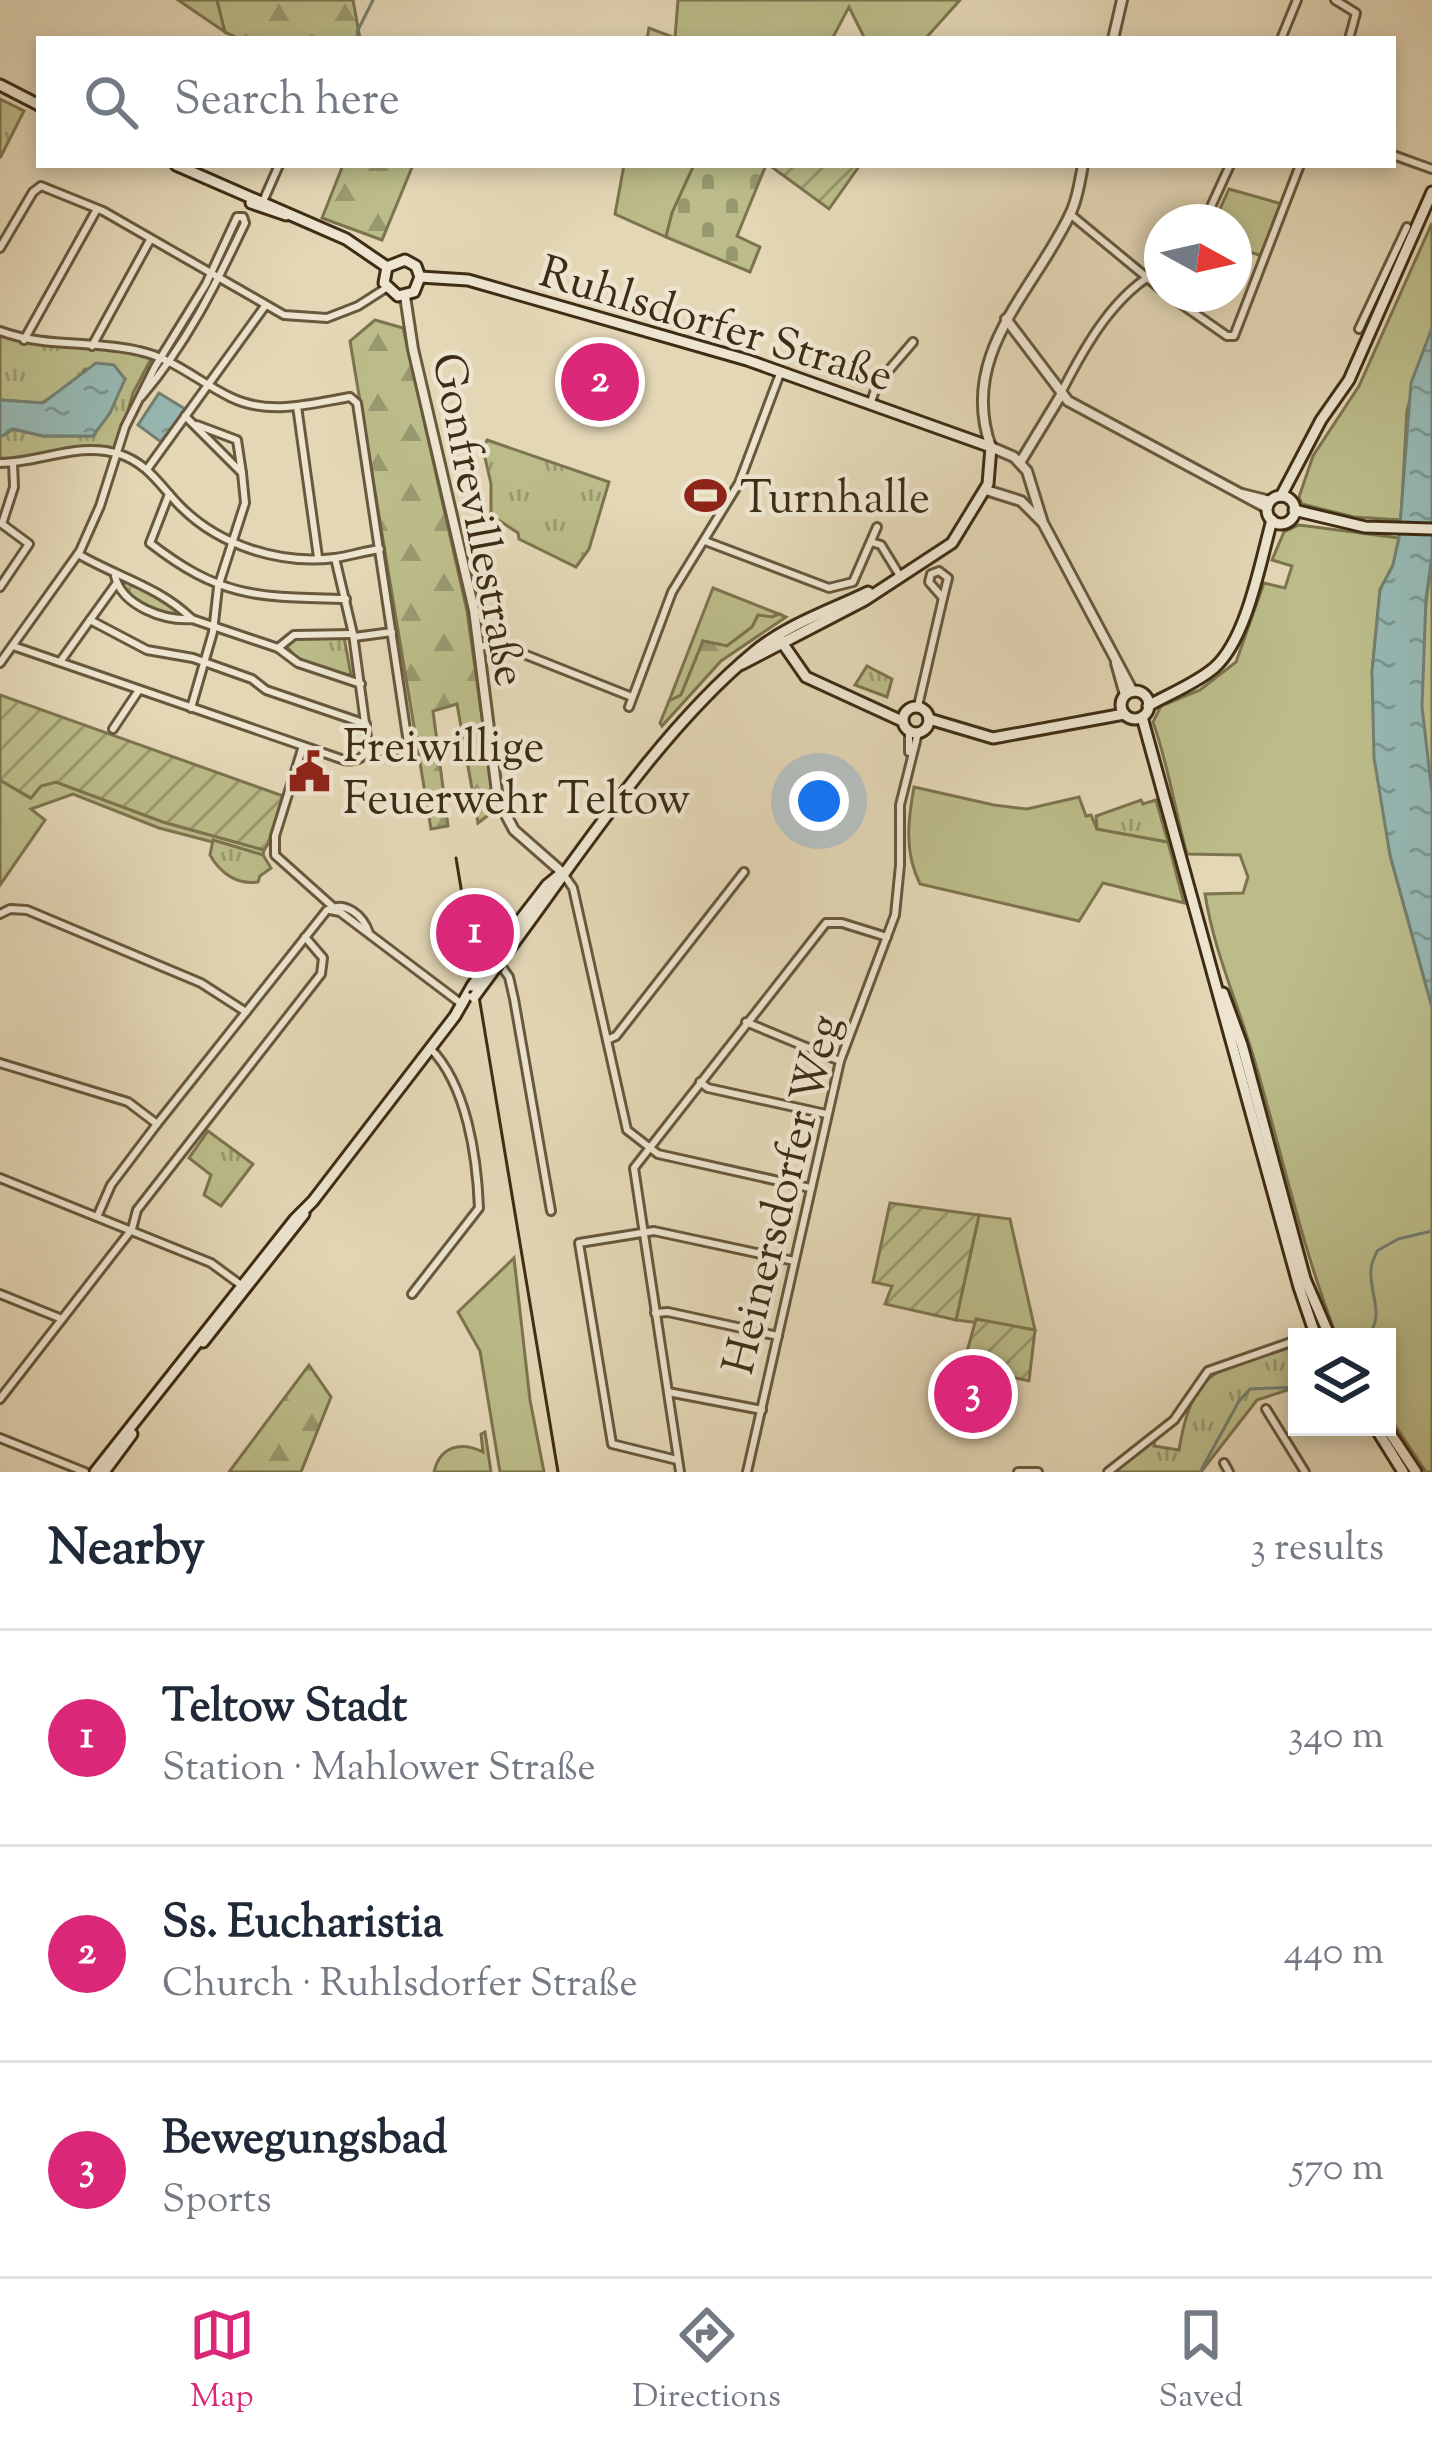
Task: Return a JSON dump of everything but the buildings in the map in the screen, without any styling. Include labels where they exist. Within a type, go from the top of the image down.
[{"type":"main road","points":[[0,85],[36,103]]},
{"type":"main road","points":[[183,168],[346,239],[387,267]]},
{"type":"main road","points":[[781,641],[806,677],[915,724],[981,736],[1005,737],[1097,718],[1209,673],[1238,634],[1300,461],[1357,364],[1432,192]]},
{"type":"main road","points":[[397,260],[409,261],[420,278],[414,292],[405,296],[386,288],[383,278],[397,260]]},
{"type":"main road","name":"Ruhlsdorfer Straße","points":[[420,278],[468,280],[781,371],[991,447]]},
{"type":"main road","points":[[473,991],[497,950],[547,885],[562,873],[713,689],[742,664],[952,544],[986,490],[991,447]]},
{"type":"main road","points":[[1276,522],[1282,505]]},
{"type":"main road","points":[[1282,505],[1342,522],[1432,529]]},
{"type":"main road","points":[[1134,705],[1151,749],[1214,972],[1305,1328]]},
{"type":"main road","points":[[915,724],[918,706]]},
{"type":"main road","points":[[95,1472],[195,1349],[218,1328],[554,891],[562,873]]},
{"type":"main road","points":[[1214,972],[1243,1045],[1305,1279],[1326,1328]]},
{"type":"main road","points":[[104,1472],[140,1419]]},
{"type":"main road","points":[[1382,1436],[1412,1472]]},
{"type":"main road","points":[[1392,1436],[1412,1472]]},
{"type":"street","points":[[1114,36],[1122,0]]},
{"type":"street","points":[[1282,36],[1298,0]]},
{"type":"street","points":[[1334,0],[1351,7],[1355,22],[1350,36]]},
{"type":"street","points":[[1396,156],[1432,169]]},
{"type":"street","points":[[262,205],[278,168]]},
{"type":"street","points":[[1082,168],[1070,214],[994,343],[983,388],[984,429],[991,447],[1021,461],[1043,523],[1114,656],[1134,705]]},
{"type":"street","points":[[1212,204],[1229,168]]},
{"type":"street","points":[[1252,289],[1299,168]]},
{"type":"street","points":[[0,248],[41,186],[97,209],[296,318],[327,318],[386,288]]},
{"type":"street","points":[[24,340],[97,209]]},
{"type":"street","points":[[1021,461],[1095,334],[1144,278],[1070,214]]},
{"type":"street","points":[[0,663],[78,554],[141,397],[216,275],[241,216],[245,223],[171,362],[141,397]]},
{"type":"street","points":[[1359,329],[1407,227]]},
{"type":"street","points":[[92,346],[150,240]]},
{"type":"street","name":"Gonfrevillestraße","points":[[405,296],[412,349],[480,646],[501,808],[521,837],[562,873]]},
{"type":"street","points":[[148,468],[265,305]]},
{"type":"street","points":[[1193,312],[1234,336],[1243,312]]},
{"type":"street","points":[[1006,318],[1061,394],[1232,491],[1282,505]]},
{"type":"street","points":[[0,331],[24,340],[121,347],[162,357],[250,404],[297,406],[350,397],[357,403],[409,743],[356,761],[13,646]]},
{"type":"street","points":[[871,402],[877,384],[913,342]]},
{"type":"street","points":[[629,707],[672,592],[739,483],[781,371]]},
{"type":"street","points":[[297,406],[318,557]]},
{"type":"street","points":[[185,416],[242,473]]},
{"type":"street","points":[[191,708],[206,664],[218,587],[245,502],[237,440],[194,424]]},
{"type":"street","points":[[0,463],[76,450],[116,453],[148,468],[205,527],[232,543],[287,558],[335,558],[380,549]]},
{"type":"street","points":[[0,587],[29,544],[1,525],[12,496],[13,463]]},
{"type":"street","points":[[986,490],[1022,501],[1043,523]]},
{"type":"street","points":[[169,494],[150,543],[218,587],[262,597],[346,599]]},
{"type":"street","points":[[705,541],[829,588],[853,582],[877,526]]},
{"type":"street","points":[[871,542],[880,544],[899,576]]},
{"type":"street","points":[[78,554],[115,580],[144,609],[179,620],[192,619]]},
{"type":"street","points":[[335,558],[361,684],[366,754]]},
{"type":"street","points":[[115,580],[153,588],[192,619],[278,648],[298,663],[361,684]]},
{"type":"street","points":[[60,662],[115,580]]},
{"type":"street","points":[[918,706],[943,598]]},
{"type":"street","points":[[89,620],[147,650],[252,679],[266,690],[365,724]]},
{"type":"street","points":[[278,648],[294,635],[392,632]]},
{"type":"street","points":[[480,646],[506,647],[632,697]]},
{"type":"street","points":[[113,729],[139,690]]},
{"type":"street","name":"Heinersdorfer Weg","points":[[747,1472],[826,1114],[897,902],[899,819],[915,724]]},
{"type":"street","points":[[303,746],[275,836],[275,855],[332,906],[352,911],[369,933]]},
{"type":"street","points":[[607,1040],[616,1036],[744,872]]},
{"type":"street","points":[[562,873],[573,888],[625,1126],[658,1154],[810,1188]]},
{"type":"street","points":[[98,1217],[111,1185],[332,906]]},
{"type":"street","points":[[0,914],[17,909],[62,924],[201,983],[245,1012]]},
{"type":"street","points":[[324,913],[335,910],[463,1004]]},
{"type":"street","points":[[680,1472],[634,1168],[826,923],[836,921],[887,938]]},
{"type":"street","points":[[0,1399],[131,1229],[137,1210],[321,974],[323,958],[305,937]]},
{"type":"street","points":[[499,963],[509,977],[514,999],[551,1211]]},
{"type":"street","points":[[746,1022],[840,1061]]},
{"type":"street","points":[[412,1294],[479,1208],[475,1146],[444,1066],[430,1048]]},
{"type":"street","points":[[0,1063],[128,1102],[157,1124]]},
{"type":"street","points":[[700,1082],[708,1088],[826,1114]]},
{"type":"street","points":[[0,1178],[211,1263],[245,1288]]},
{"type":"street","points":[[677,1460],[612,1444],[579,1243],[654,1232],[794,1261]]},
{"type":"street","points":[[0,1294],[62,1319]]},
{"type":"street","points":[[655,1313],[778,1336]]},
{"type":"street","points":[[1108,1472],[1174,1420],[1208,1371],[1288,1344]]},
{"type":"street","points":[[668,1392],[762,1410]]},
{"type":"street","points":[[1266,1409],[1304,1472]]},
{"type":"street","points":[[0,1438],[85,1472]]},
{"type":"street","points":[[1224,1463],[1229,1472]]},
{"type":"street","points":[[1018,1472],[1038,1472]]},
{"type":"green space","points":[[178,0],[217,0],[225,32]]},
{"type":"green space","points":[[217,0],[353,0],[359,36],[234,36],[225,32]]},
{"type":"green space","points":[[678,0],[960,0],[928,36],[864,36],[849,7],[834,36],[675,36]]},
{"type":"green space","points":[[0,99],[24,111],[0,158]]},
{"type":"green space","points":[[342,168],[412,168],[382,240],[322,218]]},
{"type":"green space","points":[[623,168],[693,168],[666,237],[615,214]]},
{"type":"green space","points":[[693,168],[765,168],[737,236],[760,247],[750,272],[666,237]]},
{"type":"green space","points":[[773,168],[858,168],[829,209]]},
{"type":"green space","points":[[1229,189],[1282,204],[1262,256],[1252,253],[1252,204],[1222,204]]},
{"type":"green space","points":[[1432,223],[1432,328],[1407,410],[1401,520],[1354,517],[1302,504],[1299,497],[1313,456],[1359,386]]},
{"type":"green space","points":[[375,320],[403,328],[467,611],[495,810],[478,823],[457,704],[433,711],[448,826],[431,829],[350,341]]},
{"type":"green space","points":[[0,331],[24,340],[138,350],[151,359],[133,393],[116,453],[96,450],[0,463],[0,437],[13,429],[43,436],[93,436],[125,379],[85,369],[42,403],[0,400]]},
{"type":"green space","points":[[487,440],[609,482],[589,549],[576,567],[519,539],[518,533],[491,515],[491,484],[483,449]]},
{"type":"green space","points":[[1299,525],[1399,538],[1393,565],[1380,590],[1372,672],[1390,855],[1432,1007],[1432,1472],[1426,1472],[1396,1427],[1396,1328],[1334,1328],[1209,916],[1205,894],[1243,893],[1248,877],[1240,855],[1187,854],[1153,722],[1161,706],[1200,690],[1236,662],[1264,583],[1285,588],[1292,566],[1272,560],[1284,532]]},
{"type":"green space","points":[[1432,558],[1432,793],[1421,676]]},
{"type":"green space","points":[[123,581],[150,589],[183,613],[181,617],[159,613],[124,591]]},
{"type":"green space","points":[[713,588],[779,614],[727,646],[703,641],[681,695],[669,701]]},
{"type":"green space","points":[[758,615],[786,617],[721,661],[662,726],[669,701],[681,695],[703,641],[727,646],[752,627]]},
{"type":"green space","points":[[298,637],[344,637],[351,675],[299,660],[286,646]]},
{"type":"green space","points":[[867,666],[892,679],[887,697],[855,685]]},
{"type":"green space","points":[[0,695],[283,796],[268,844],[264,850],[163,822],[56,782],[41,786],[31,798],[0,780]]},
{"type":"green space","points":[[0,780],[30,798],[40,786],[56,782],[163,822],[264,850],[263,855],[159,828],[73,794],[31,809],[45,820],[0,885]]},
{"type":"green space","points":[[914,787],[1027,809],[1079,797],[1097,829],[1168,842],[1184,903],[1103,883],[1079,921],[920,884],[909,848]]},
{"type":"green space","points":[[1141,800],[1143,804],[1156,800],[1168,842],[1097,829],[1096,816]]},
{"type":"green space","points":[[213,840],[263,855],[271,868],[258,882],[236,880],[210,855]]},
{"type":"green space","points":[[208,1131],[253,1164],[221,1206],[204,1195],[211,1175],[189,1158]]},
{"type":"green space","points":[[890,1203],[979,1215],[956,1320],[885,1304],[892,1286],[873,1282]]},
{"type":"green space","points":[[979,1215],[1010,1219],[1035,1330],[956,1320]]},
{"type":"green space","points":[[514,1258],[530,1400],[544,1472],[500,1472],[480,1351],[458,1312]]},
{"type":"green space","points":[[976,1319],[1035,1330],[1029,1381],[963,1366]]},
{"type":"green space","points":[[1288,1348],[1288,1390],[1257,1400],[1201,1472],[1111,1472],[1155,1437],[1154,1446],[1179,1450],[1193,1399],[1203,1384],[1231,1366]]},
{"type":"green space","points":[[309,1365],[331,1397],[301,1472],[229,1472]]},
{"type":"green space","points":[[485,1432],[491,1472],[434,1472],[441,1456],[452,1448],[483,1452],[481,1434]]},
{"type":"water","points":[[1432,328],[1432,556],[1422,707],[1432,793],[1432,1007],[1390,855],[1374,758],[1372,672],[1380,590],[1393,565],[1399,538],[1411,383]]},
{"type":"water","points":[[96,363],[114,365],[125,379],[93,436],[43,436],[14,429],[0,437],[0,400],[43,403]]},
{"type":"water","points":[[159,393],[185,409],[161,442],[138,425]]},
{"type":"waterway","points":[[358,36],[373,0]]},
{"type":"waterway","points":[[1373,1328],[1371,1270],[1377,1251],[1398,1239],[1432,1231]]},
{"type":"waterway","points":[[1200,1472],[1250,1389],[1288,1387]]},
{"type":"tram line","points":[[456,858],[558,1472]]},
{"type":"place","name":"Ss. Eucharistia","points":[[600,382]]},
{"type":"place","name":"Turnhalle","points":[[706,496]]},
{"type":"place","name":"Freiwillige Feuerwehr Teltow","points":[[309,771]]},
{"type":"place","name":"Teltow Stadt","points":[[475,933]]},
{"type":"place","name":"Bewegungsbad","points":[[973,1394]]}]
